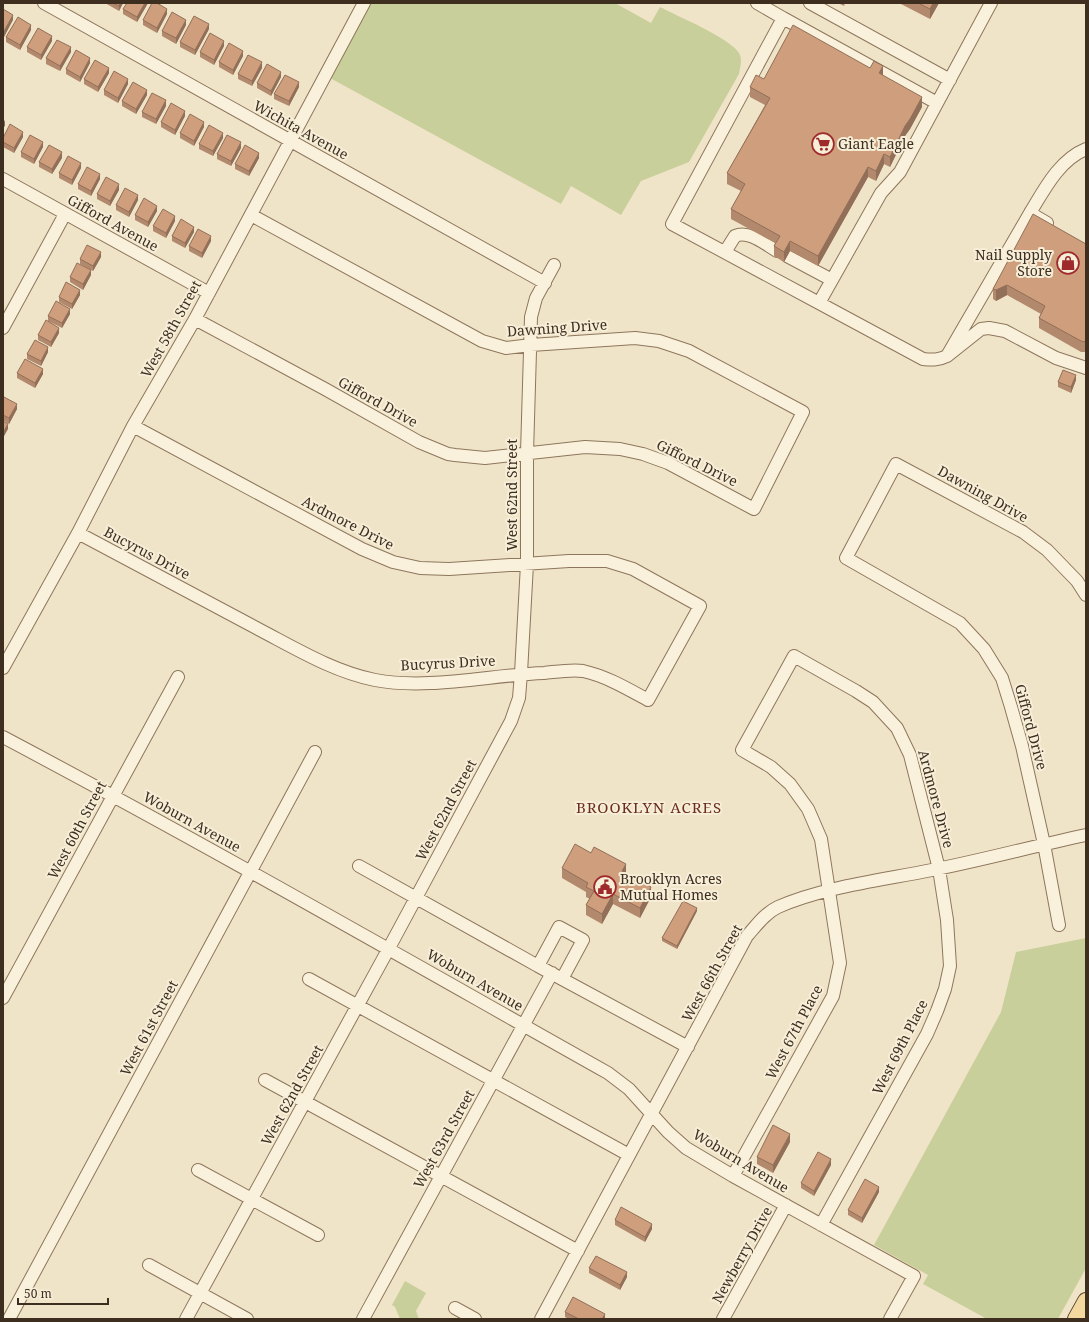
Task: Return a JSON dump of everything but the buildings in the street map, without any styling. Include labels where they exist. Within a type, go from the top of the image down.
[{"type":"main road","points":[[1076,1319],[1086,1301]]},
{"type":"street","name":"Wichita Avenue","points":[[44,3],[545,282]]},
{"type":"street","name":"West 58th Street","points":[[3,668],[78,533],[133,426],[195,319],[364,3]]},
{"type":"street","points":[[757,3],[937,103]]},
{"type":"street","points":[[810,3],[950,80]]},
{"type":"street","points":[[819,303],[881,193],[900,172],[991,3]]},
{"type":"street","points":[[783,18],[672,224],[923,359],[940,360],[981,330],[989,328],[1005,331],[1056,358],[1086,368]]},
{"type":"street","points":[[947,356],[1049,181],[1068,160],[1086,149]]},
{"type":"street","name":"Gifford Avenue","points":[[3,179],[209,293]]},
{"type":"street","points":[[3,328],[65,214]]},
{"type":"street","points":[[1030,214],[1056,228]]},
{"type":"street","name":"Dawning Drive","points":[[250,215],[482,341],[506,348],[635,338],[659,341],[689,352],[803,412],[778,461]]},
{"type":"street","points":[[725,252],[734,236],[741,234],[754,238],[832,280]]},
{"type":"street","name":"West 62nd Street","points":[[186,1319],[389,948],[511,721],[519,698],[527,564],[526,453],[531,317],[536,298],[554,265]]},
{"type":"street","name":"Gifford Drive","points":[[195,319],[419,442],[448,454],[485,458],[585,447],[620,449],[643,454],[668,463],[754,509],[778,461]]},
{"type":"street","name":"Ardmore Drive","points":[[133,426],[362,549],[393,562],[420,568],[449,569],[569,561],[607,561],[633,569],[700,606],[675,650]]},
{"type":"street","name":"Dawning Drive","points":[[872,511],[896,464],[1023,532],[1047,550],[1077,581],[1086,595]]},
{"type":"street","name":"Gifford Drive","points":[[872,511],[846,558],[960,623],[984,649],[1002,678],[1012,707],[1044,844]]},
{"type":"street","name":"Bucyrus Drive","points":[[78,533],[225,612],[336,669],[375,680],[408,683],[440,682],[521,673],[583,671],[612,681],[648,700],[675,650]]},
{"type":"street","name":"Ardmore Drive","points":[[828,890],[821,839],[808,809],[790,784],[771,767],[742,750],[794,656],[873,702],[897,728],[910,755],[939,869]]},
{"type":"street","name":"West 60th Street","points":[[3,998],[178,677]]},
{"type":"street","name":"Woburn Avenue","points":[[3,737],[113,795],[389,948],[608,1072],[629,1088],[651,1114],[686,1148],[786,1206],[914,1276],[890,1319]]},
{"type":"street","name":"West 61st Street","points":[[9,1319],[315,752]]},
{"type":"street","name":"West 66th Street","points":[[541,1319],[747,936],[761,920],[776,908],[828,890],[939,869],[1044,844],[1086,836]]},
{"type":"street","points":[[1044,844],[1059,925]]},
{"type":"street","points":[[359,866],[538,966],[688,1047]]},
{"type":"street","name":"West 69th Place","points":[[821,1224],[927,1034],[945,989],[950,966],[947,920],[939,869]]},
{"type":"street","name":"West 67th Place","points":[[733,1176],[833,996],[840,963],[828,890]]},
{"type":"street","name":"West 63rd Street","points":[[363,1319],[524,1025],[583,940],[559,927],[538,966]]},
{"type":"street","points":[[309,979],[629,1155]]},
{"type":"street","points":[[265,1080],[578,1251]]},
{"type":"street","points":[[198,1170],[318,1235]]},
{"type":"street","name":"Newberry Drive","points":[[723,1319],[786,1206]]},
{"type":"street","points":[[149,1265],[247,1319]]},
{"type":"street","points":[[455,1308],[474,1319]]},
{"type":"green space","points":[[371,3],[615,3],[651,23],[660,7],[715,34],[734,47],[741,58],[739,74],[689,162],[641,181],[621,215],[571,186],[561,204],[330,78]]},
{"type":"green space","points":[[1086,938],[1086,1268],[1058,1319],[987,1319],[923,1284],[928,1275],[874,1245],[1001,1012],[1016,952]]},
{"type":"green space","points":[[405,1281],[426,1293],[416,1311],[419,1319],[400,1319],[395,1307],[392,1305]]},
{"type":"place","name":"Giant Eagle","points":[[823,144]]},
{"type":"place","name":"Nail Supply Store","points":[[1068,263]]},
{"type":"place","name":"Brooklyn Acres Mutual Homes","points":[[605,887]]},
{"type":"district","name":"BROOKLYN ACRES","points":[[649,808]]}]
